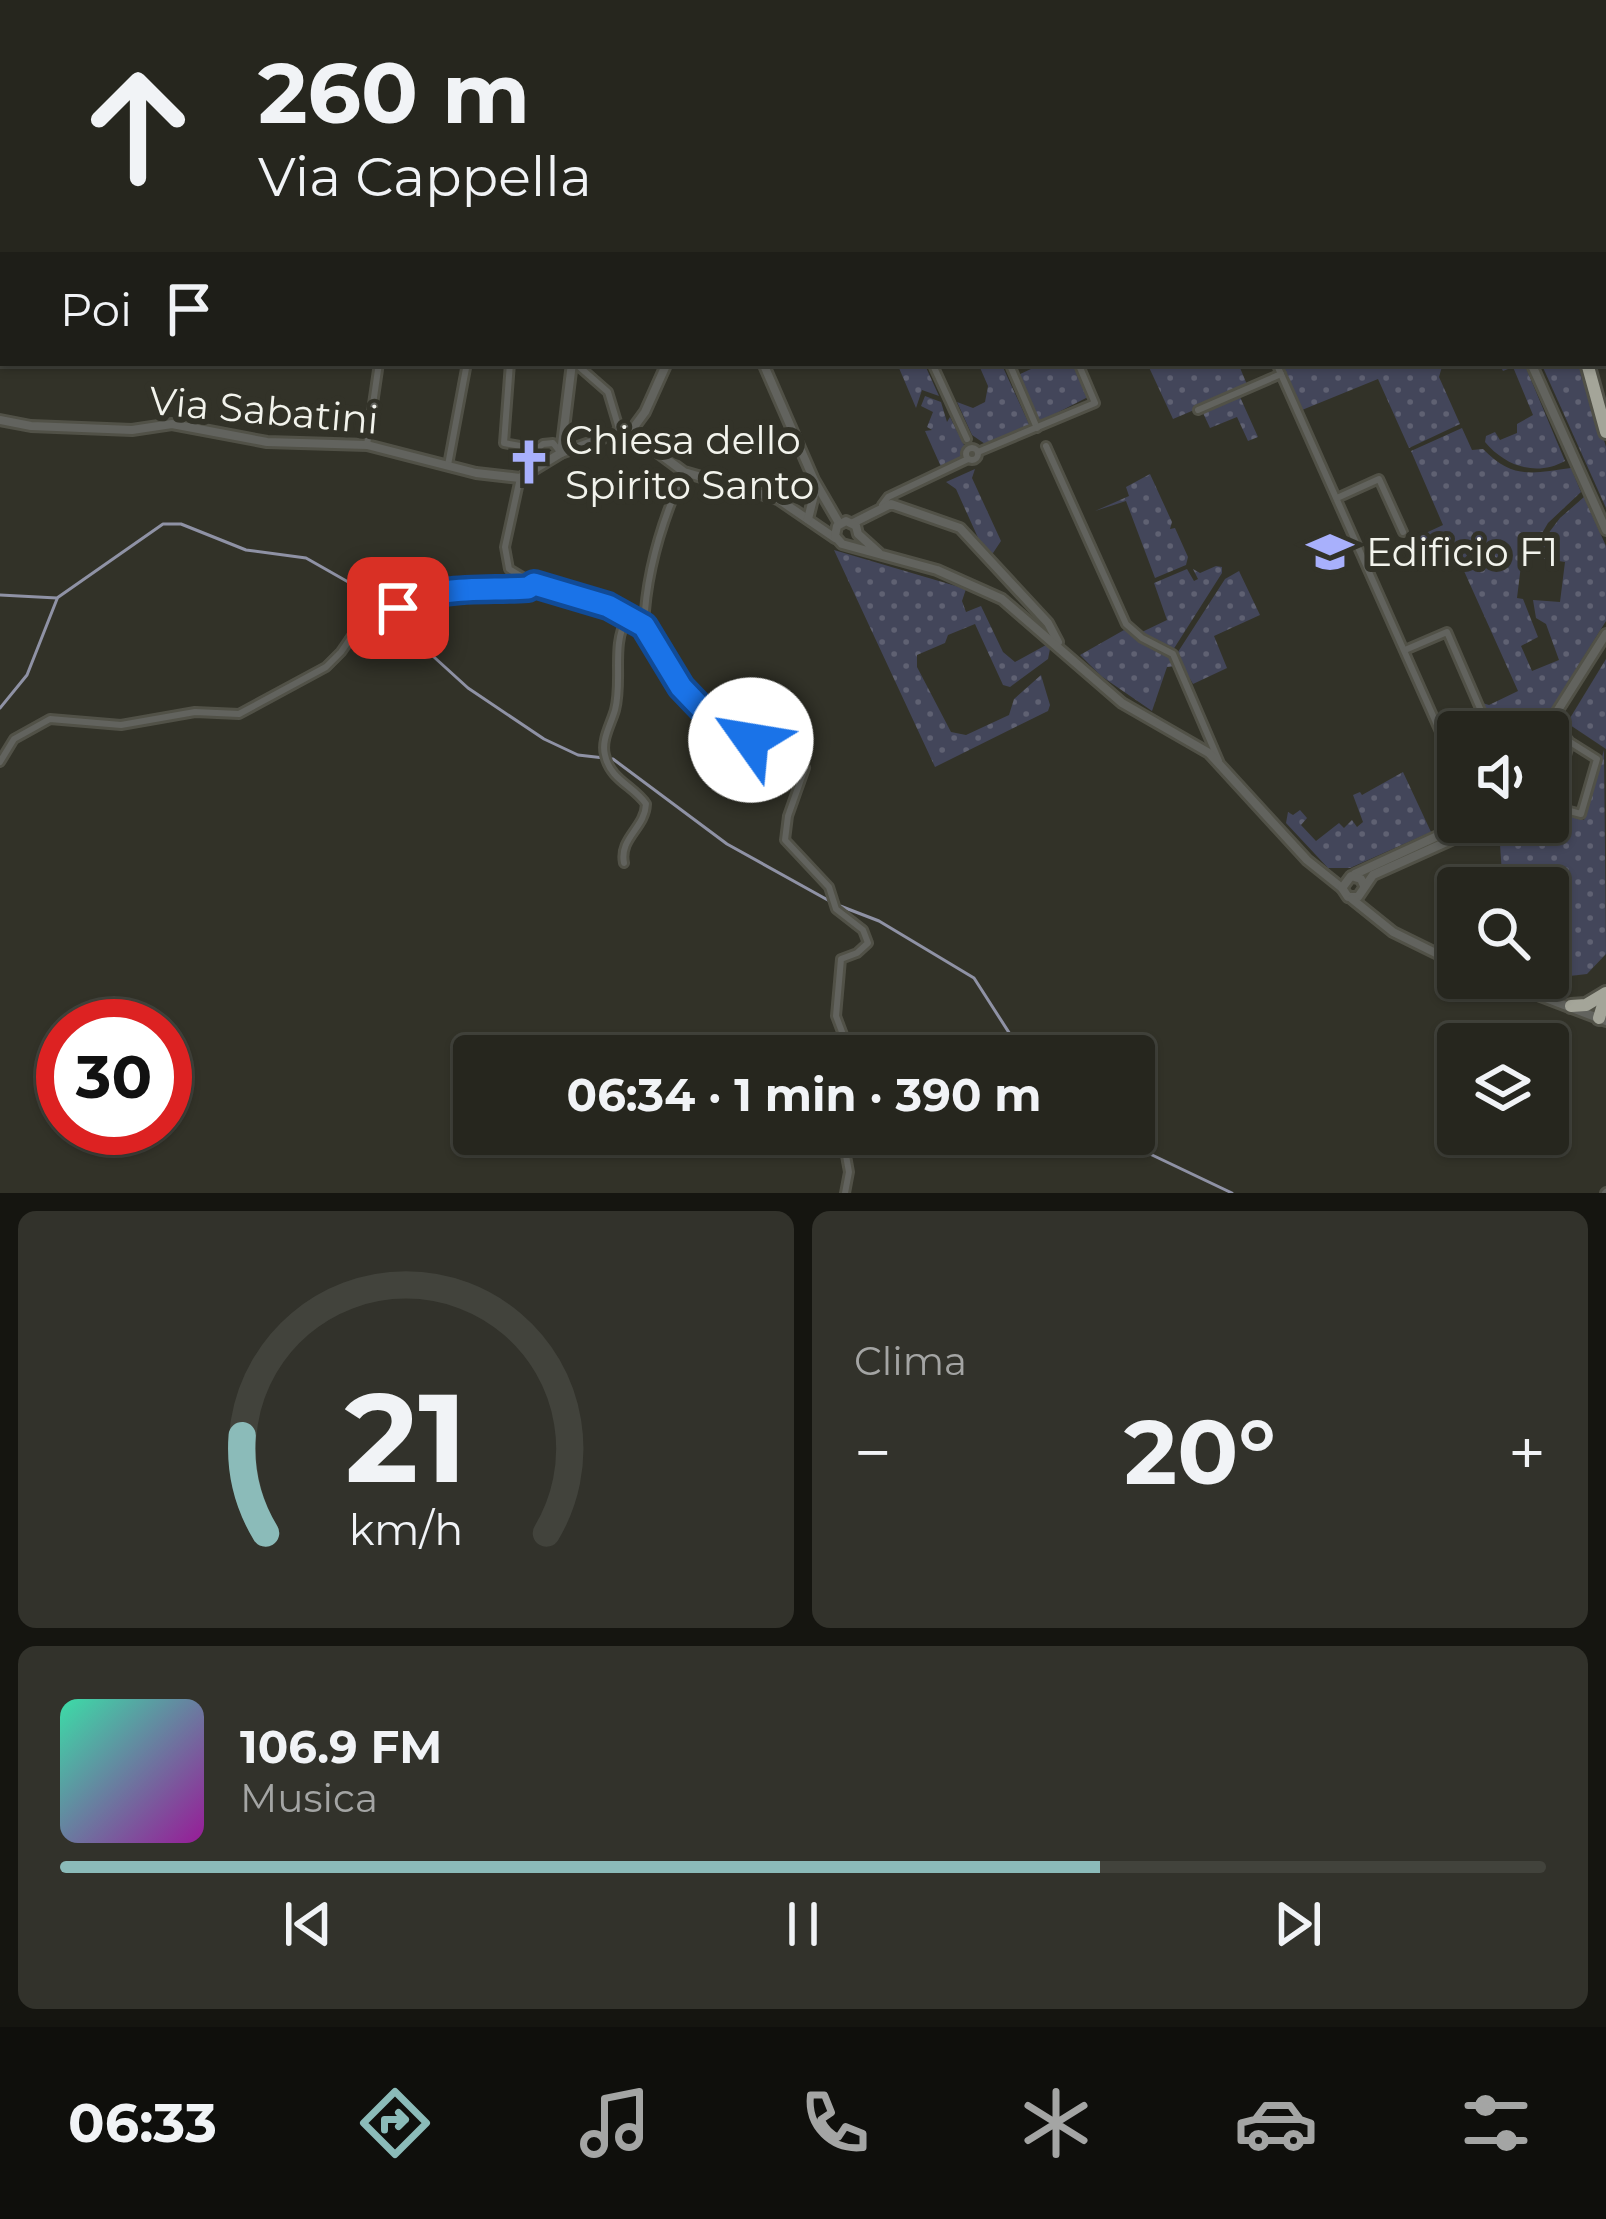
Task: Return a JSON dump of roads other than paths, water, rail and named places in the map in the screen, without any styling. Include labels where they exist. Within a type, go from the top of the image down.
[{"type":"highway","points":[[1586,366],[1606,433]]},
{"type":"highway","points":[[1571,1006],[1591,1003],[1606,994]]},
{"type":"highway","points":[[1604,1016],[1606,994]]},
{"type":"street","points":[[367,445],[379,366]]},
{"type":"street","points":[[448,465],[466,366]]},
{"type":"street","points":[[511,366],[504,443],[537,448],[553,443],[565,452]]},
{"type":"street","points":[[565,452],[573,366]]},
{"type":"street","points":[[577,366],[608,392],[620,434],[653,449],[684,472],[778,499],[836,539],[975,584],[1002,598],[1122,703],[1221,764],[1322,874],[1351,898],[1393,932],[1437,954]]},
{"type":"street","points":[[644,626],[608,606],[534,584],[509,569],[505,547],[520,478],[565,452],[634,427],[646,412],[666,366]]},
{"type":"street","points":[[765,366],[814,480],[839,524]]},
{"type":"street","points":[[933,366],[972,453]]},
{"type":"street","points":[[1010,366],[1037,428]]},
{"type":"street","points":[[839,524],[853,523],[882,506],[888,497],[972,453],[1095,403],[1079,366]]},
{"type":"street","points":[[1277,366],[1437,725]]},
{"type":"street","points":[[1532,366],[1606,530]]},
{"type":"street","points":[[1198,410],[1281,374]]},
{"type":"street","name":"Via Sabatini","points":[[0,420],[132,430],[172,424],[267,442],[367,445],[520,478]]},
{"type":"street","points":[[1046,446],[1126,624],[1173,654],[1221,764]]},
{"type":"street","points":[[684,472],[662,527],[643,604],[644,626],[681,687],[703,710],[805,768],[785,840],[829,887],[836,910],[863,931],[868,943],[841,959],[836,1016],[843,1035]]},
{"type":"street","points":[[1336,498],[1379,479],[1403,532]]},
{"type":"street","points":[[808,520],[816,495],[814,480]]},
{"type":"street","points":[[882,506],[897,505],[960,528],[1048,622],[1062,649]]},
{"type":"street","points":[[853,523],[879,553]]},
{"type":"street","points":[[836,539],[839,524]]},
{"type":"street","points":[[849,544],[858,534]]},
{"type":"street","points":[[0,762],[14,739],[50,719],[121,724],[195,712],[239,714],[254,709],[326,667],[373,614],[447,590],[534,584]]},
{"type":"street","points":[[624,862],[624,845],[641,822],[646,804],[615,776],[604,743],[619,688],[619,635],[627,618]]},
{"type":"street","points":[[1404,651],[1448,632],[1482,711]]},
{"type":"street","points":[[1558,711],[1606,634]]},
{"type":"street","points":[[1570,742],[1597,759],[1581,814],[1551,806],[1570,742]]},
{"type":"street","points":[[1342,888],[1349,877],[1437,838]]},
{"type":"street","points":[[1351,898],[1364,889],[1372,874],[1443,843]]},
{"type":"street","points":[[1322,874],[1361,879],[1372,912]]},
{"type":"street","points":[[1552,999],[1604,1016]]},
{"type":"street","points":[[845,1193],[846,1155]]},
{"type":"waterway","points":[[0,595],[57,598],[163,524],[181,524],[246,550],[306,558],[357,587],[468,688],[544,739],[578,755],[613,759],[727,844],[835,904],[879,921],[974,978],[1011,1035]]},
{"type":"waterway","points":[[0,708],[27,675],[57,599]]},
{"type":"waterway","points":[[1152,1155],[1232,1193]]},
{"type":"place","name":"Chiesa dello Spirito Santo","points":[[529,462]]},
{"type":"place","name":"Edificio F1","points":[[1330,552]]}]
